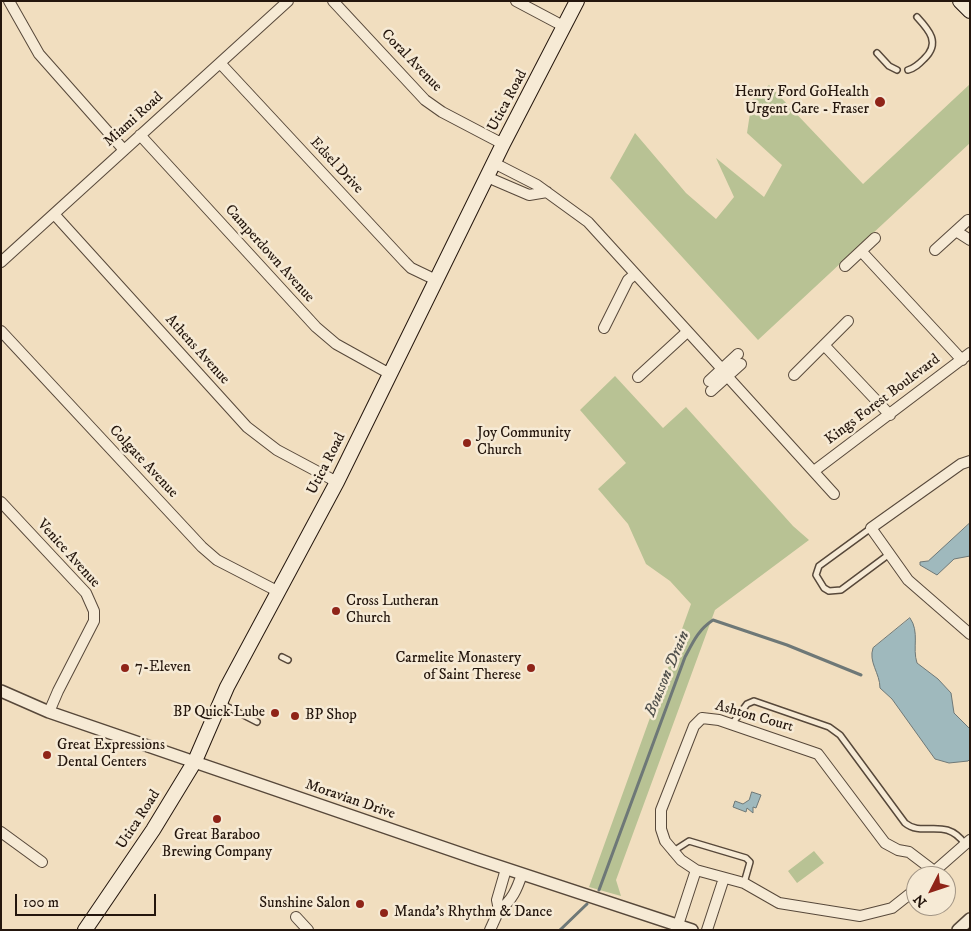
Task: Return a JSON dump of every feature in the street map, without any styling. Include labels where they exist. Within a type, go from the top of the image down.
[{"type":"main road","name":"Utica Road","points":[[85,930],[154,830],[194,761],[220,704],[337,482],[487,177],[577,1]]},
{"type":"main road","points":[[960,1],[970,11]]},
{"type":"street","points":[[9,1],[39,54],[124,150]]},
{"type":"street","name":"Miami Road","points":[[1,262],[288,1]]},
{"type":"street","name":"Coral Avenue","points":[[333,1],[425,100],[459,122],[504,144]]},
{"type":"street","points":[[516,1],[565,27]]},
{"type":"street","name":"Edsel Drive","points":[[220,63],[405,262],[411,268],[436,280]]},
{"type":"street","name":"Camperdown Avenue","points":[[140,135],[316,327],[343,348],[390,374]]},
{"type":"street","points":[[494,163],[547,192],[588,222],[834,494]]},
{"type":"street","points":[[487,177],[529,195],[547,192]]},
{"type":"street","name":"Athens Avenue","points":[[54,214],[247,427],[277,450],[337,482]]},
{"type":"street","points":[[935,250],[968,220]]},
{"type":"street","points":[[956,231],[970,240]]},
{"type":"street","points":[[845,266],[875,238]]},
{"type":"street","points":[[861,251],[966,356]]},
{"type":"street","points":[[604,328],[628,280],[635,274]]},
{"type":"street","points":[[794,375],[848,321]]},
{"type":"street","name":"Colgate Avenue","points":[[1,331],[202,547],[217,560],[279,592]]},
{"type":"street","points":[[638,377],[687,332]]},
{"type":"street","points":[[824,345],[890,415]]},
{"type":"street","name":"Kings Forest Boulevard","points":[[814,471],[966,356]]},
{"type":"street","points":[[710,386],[740,359]]},
{"type":"street","points":[[970,461],[961,464],[870,528],[908,580],[970,634]]},
{"type":"street","name":"Venice Avenue","points":[[1,502],[86,593],[94,611],[91,630],[60,686],[49,712]]},
{"type":"street","name":"Moravian Drive","points":[[1,691],[49,712],[506,869],[692,930]]},
{"type":"street","name":"Ashton Court","points":[[906,897],[892,908],[877,914],[853,916],[779,903],[744,883],[696,870],[688,866],[672,852],[661,829],[661,810],[690,731],[702,718],[709,718],[732,724],[818,754],[885,843],[898,850],[909,852],[924,866]]},
{"type":"street","points":[[1,832],[42,862]]},
{"type":"street","points":[[939,866],[967,842]]},
{"type":"street","points":[[499,910],[497,900],[506,869]]},
{"type":"street","points":[[678,925],[696,870]]},
{"type":"street","points":[[490,930],[499,910],[508,904],[522,874]]},
{"type":"street","points":[[707,930],[724,878]]},
{"type":"street","points":[[296,917],[308,930]]},
{"type":"street","points":[[958,930],[970,919]]},
{"type":"lane","points":[[908,70],[914,68],[928,55],[933,44],[931,32],[917,17]]},
{"type":"lane","points":[[877,53],[889,66],[897,70]]},
{"type":"lane","points":[[870,528],[819,566],[816,575],[818,580],[829,591],[841,590],[888,555]]},
{"type":"lane","points":[[282,657],[288,660]]},
{"type":"lane","points":[[732,724],[747,704],[754,701],[829,727],[840,735],[905,823],[912,827],[948,829],[967,842]]},
{"type":"lane","points":[[220,704],[257,722]]},
{"type":"lane","points":[[672,852],[689,841],[746,858],[750,862],[744,883]]},
{"type":"green space","points":[[970,84],[970,143],[758,340],[610,178],[635,133],[686,193],[716,219],[734,197],[716,158],[764,197],[782,165],[747,133],[752,100],[769,85],[863,184]]},
{"type":"green space","points":[[615,376],[663,428],[686,407],[793,526],[809,540],[715,610],[616,880],[621,896],[589,887],[691,604],[670,581],[646,564],[628,524],[598,489],[626,463],[580,410]]},
{"type":"green space","points":[[814,851],[824,863],[797,883],[788,871]]},
{"type":"water","points":[[970,523],[970,556],[954,559],[937,575],[920,565],[920,562],[928,561]]},
{"type":"water","points":[[910,618],[915,629],[917,663],[938,679],[951,693],[954,713],[970,729],[970,759],[968,761],[949,763],[935,759],[892,699],[880,688],[872,658],[873,648]]},
{"type":"water","points":[[752,792],[761,795],[756,808],[753,807],[753,813],[747,808],[746,812],[733,807],[735,801],[743,804],[749,800]]},
{"type":"waterway","name":"Bousson Drain","points":[[599,890],[685,657],[703,628],[713,620],[787,645],[861,675]]},
{"type":"waterway","name":"Bousson Drain","points":[[560,930],[587,904]]},
{"type":"place","name":"Henry Ford GoHealth Urgent Care - Fraser","points":[[880,102]]},
{"type":"place","name":"Joy Community Church","points":[[467,443]]},
{"type":"place","name":"Cross Lutheran Church","points":[[336,611]]},
{"type":"place","name":"7-Eleven","points":[[125,668]]},
{"type":"place","name":"Carmelite Monastery of Saint Therese","points":[[531,668]]},
{"type":"place","name":"BP Quick Lube","points":[[275,713]]},
{"type":"place","name":"BP Shop","points":[[295,716]]},
{"type":"place","name":"Great Expressions Dental Centers","points":[[47,755]]},
{"type":"place","name":"Great Baraboo Brewing Company","points":[[217,819]]},
{"type":"place","name":"Sunshine Salon","points":[[360,904]]},
{"type":"place","name":"Manda's Rhythm & Dance","points":[[384,913]]}]
